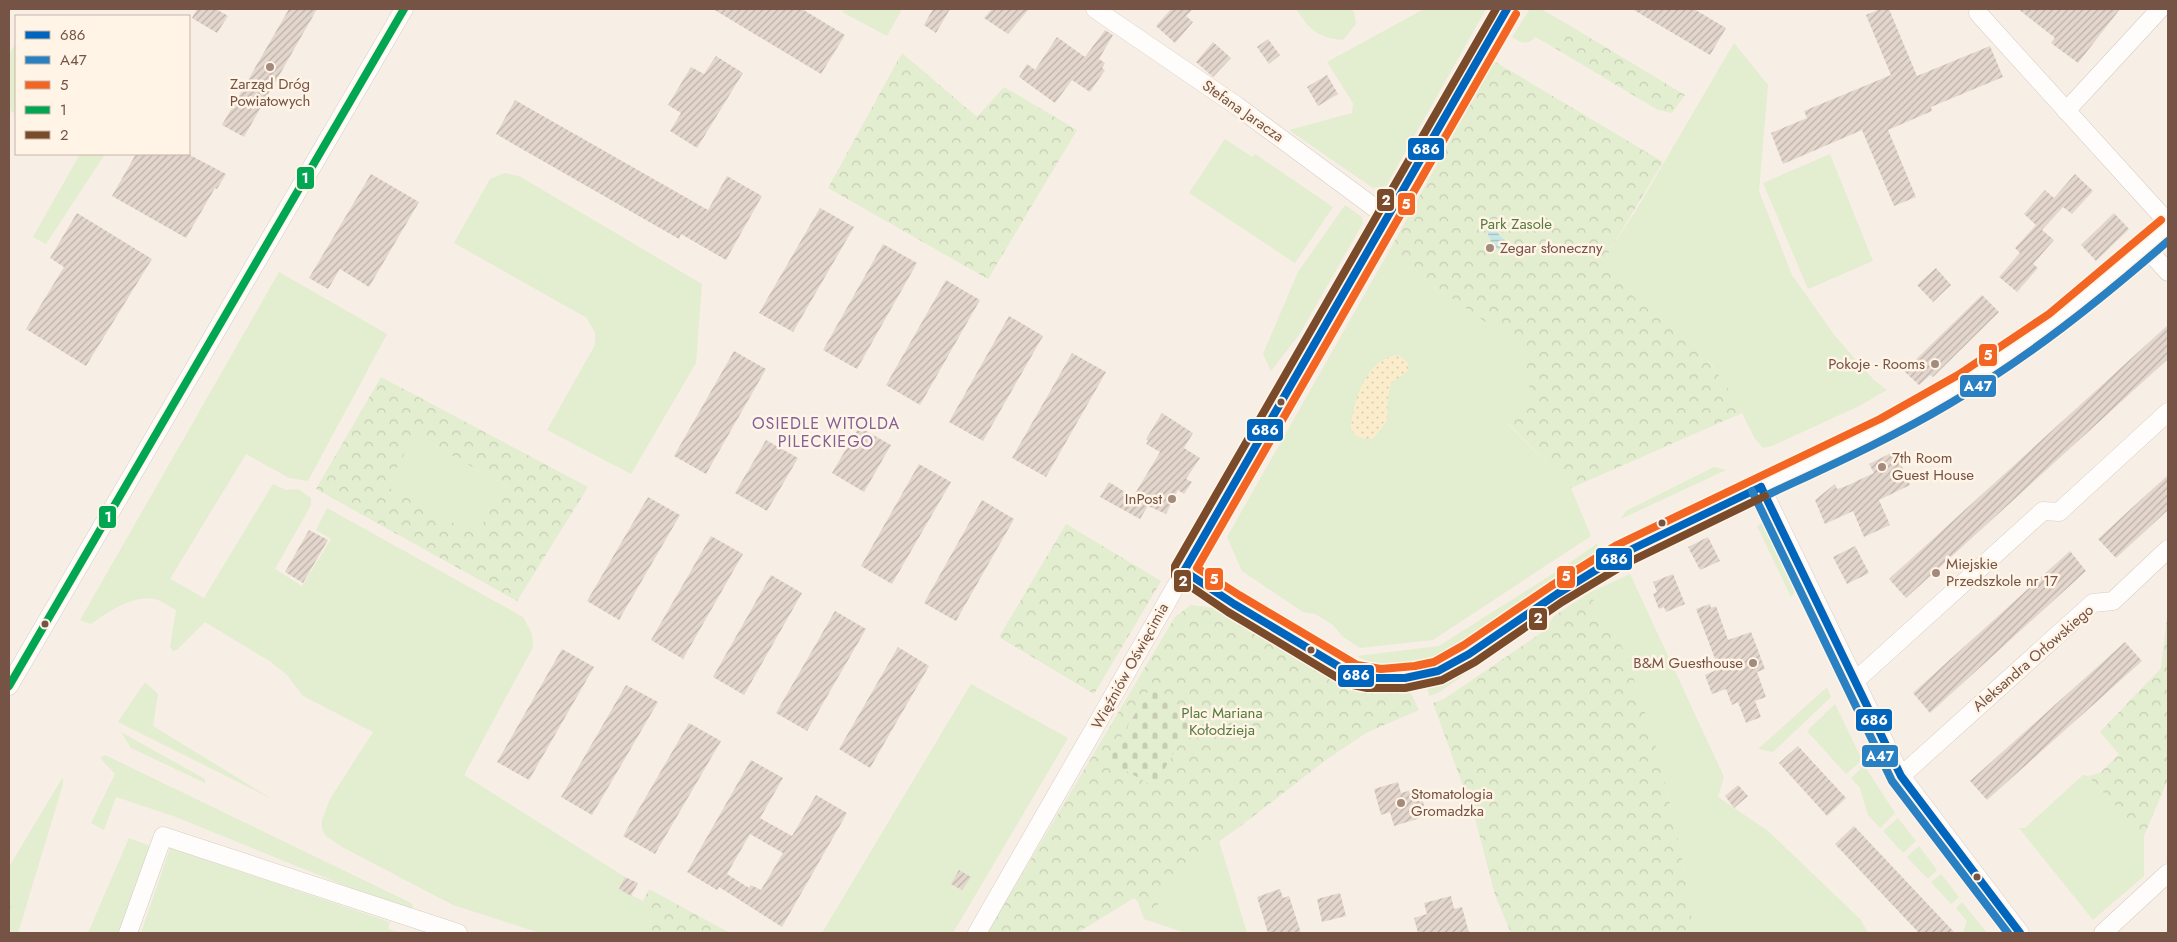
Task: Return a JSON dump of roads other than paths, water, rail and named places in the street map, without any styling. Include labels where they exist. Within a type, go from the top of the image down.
[{"type":"street","points":[[9,686],[404,9]]},
{"type":"street","name":"Stefana Jaracza","points":[[1096,9],[1237,106],[1387,217]]},
{"type":"street","name":"Więźniów Oświęcimia","points":[[977,933],[1507,9]]},
{"type":"street","points":[[2066,111],[2160,9]]},
{"type":"street","points":[[1184,572],[1353,675],[1368,678],[1405,678],[1438,671],[1469,654],[1557,594],[1622,554],[1885,428],[1969,381],[2040,334],[2146,248],[2165,222],[1978,13]]},
{"type":"street","points":[[2146,248],[2168,272]]},
{"type":"street","points":[[1854,682],[2043,511],[2059,512],[2168,412]]},
{"type":"street","points":[[1761,487],[1901,776],[2020,933]]},
{"type":"street","name":"Aleksandra Orłowskiego","points":[[1901,776],[2093,603],[2113,601],[2168,549]]},
{"type":"street","points":[[128,933],[163,836],[458,933]]},
{"type":"street","points":[[2103,933],[2168,873]]},
{"type":"water","points":[[1495,225],[1499,235],[1512,246],[1510,256],[1497,248],[1489,237],[1486,227]]},
{"type":"place","name":"Zarząd Dróg Powiatowych","points":[[270,67]]},
{"type":"place","name":"Zegar słoneczny","points":[[1490,248]]},
{"type":"place","name":"Pokoje - Rooms","points":[[1935,364]]},
{"type":"place","name":"7th Room Guest House","points":[[1882,467]]},
{"type":"place","name":"InPost","points":[[1172,499]]},
{"type":"place","name":"Miejskie Przedszkole nr 17","points":[[1936,573]]},
{"type":"place","name":"B&M Guesthouse","points":[[1753,663]]},
{"type":"place","name":"Stomatologia Gromadzka","points":[[1401,803]]},
{"type":"district","name":"OSIEDLE WITOLDA PILECKIEGO","points":[[826,432]]},
{"type":"park label","name":"Park Zasole","points":[[1516,224]]},
{"type":"park label","name":"Plac Mariana Kołodzieja","points":[[1222,722]]}]
